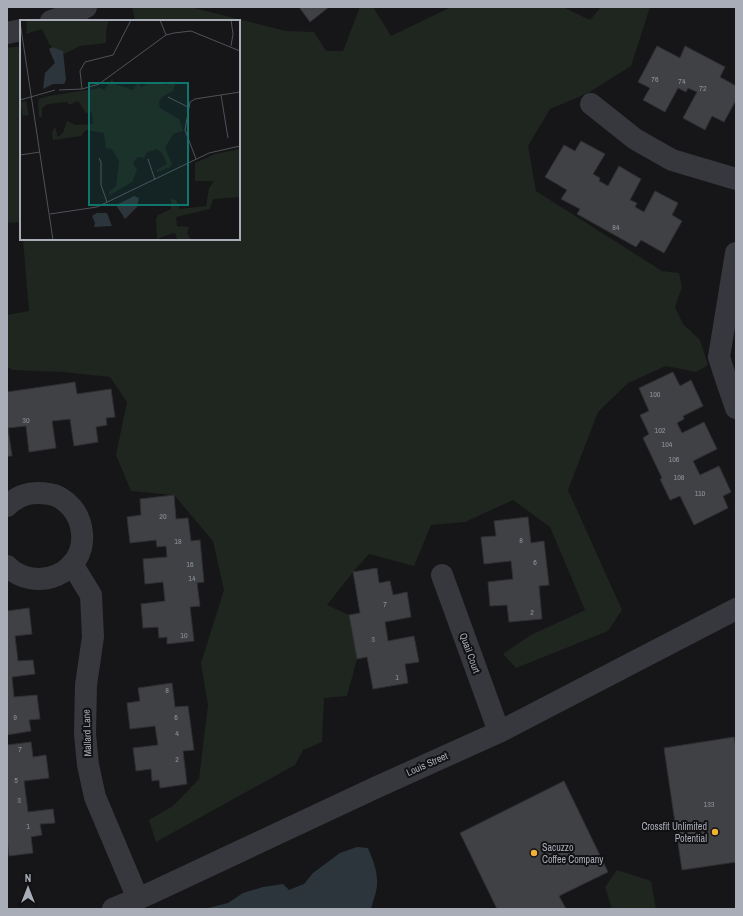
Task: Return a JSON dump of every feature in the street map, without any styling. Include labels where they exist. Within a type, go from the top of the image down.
[{"type":"street","points":[[54,20],[86,7]]},
{"type":"street","points":[[7,33],[20,30]]},
{"type":"street","points":[[591,104],[635,139],[672,160],[736,179]]},
{"type":"street","points":[[736,253],[719,357],[736,408]]},
{"type":"street","points":[[7,506],[12,501],[25,494],[40,492],[54,494],[66,502],[76,512],[82,525],[83,538],[80,552],[72,564],[62,573],[49,578],[35,580],[20,576],[7,566]]},
{"type":"street","name":"Mallard Lane","points":[[72,564],[91,595],[93,637],[86,685],[85,734],[90,772],[95,797],[138,899]]},
{"type":"street","name":"Quail Court","points":[[442,574],[499,732]]},
{"type":"street","name":"Louis Street","points":[[113,909],[138,899],[377,787],[499,732],[736,609]]},
{"type":"shaded area","points":[[132,7],[194,7],[286,31],[314,32],[326,51],[343,51],[360,7],[373,7],[391,36],[451,7],[563,7],[590,20],[601,7],[650,7],[631,66],[588,93],[550,109],[528,146],[536,191],[662,271],[679,273],[682,287],[675,307],[683,324],[700,340],[708,365],[696,372],[666,366],[628,383],[598,412],[568,490],[622,610],[608,631],[516,668],[503,654],[531,635],[585,610],[550,527],[513,500],[465,522],[431,525],[414,566],[369,554],[327,605],[349,615],[357,659],[347,696],[324,698],[322,742],[303,750],[295,765],[156,842],[149,820],[173,806],[199,779],[208,705],[201,663],[224,590],[213,541],[174,495],[131,491],[116,455],[127,402],[110,377],[63,372],[13,370],[7,367],[7,315],[29,311],[23,240],[240,240],[240,20],[135,20]]},
{"type":"shaded area","points":[[20,46],[20,222],[7,223],[7,48]]},
{"type":"shaded area","points":[[357,847],[368,848],[376,872],[377,887],[371,909],[207,909],[228,903],[243,893],[263,887],[283,884],[289,890],[304,884],[313,873],[340,853]]},
{"type":"shaded area","points":[[617,870],[651,881],[656,909],[612,909],[605,887]]},
{"type":"building","points":[[299,7],[329,7],[310,22]]},
{"type":"building","points":[[657,46],[680,58],[685,46],[725,67],[720,77],[736,86],[736,100],[724,122],[712,116],[705,130],[683,118],[697,92],[688,88],[686,92],[678,88],[665,112],[643,100],[650,88],[638,82]]},
{"type":"building","points":[[581,141],[605,154],[593,174],[600,178],[599,181],[608,186],[619,166],[641,179],[630,200],[637,203],[635,207],[644,212],[655,191],[678,203],[672,215],[682,221],[664,253],[641,240],[636,247],[577,214],[580,209],[561,199],[567,190],[545,177],[564,145],[575,151]]},
{"type":"building","points":[[673,372],[680,386],[691,380],[703,406],[683,416],[684,419],[677,423],[682,433],[704,422],[717,449],[693,461],[700,475],[719,466],[731,492],[723,496],[728,508],[694,525],[680,496],[670,500],[660,479],[662,478],[643,438],[649,434],[640,415],[649,411],[639,388]]},
{"type":"building","points":[[75,382],[77,394],[111,389],[115,417],[106,418],[107,425],[96,427],[98,442],[74,446],[70,419],[52,421],[56,448],[29,452],[26,426],[8,428],[12,456],[7,456],[7,392]]},
{"type":"building","points":[[174,495],[176,519],[188,518],[191,541],[200,540],[204,582],[197,583],[200,606],[190,607],[194,641],[167,644],[167,637],[159,638],[158,627],[143,628],[141,604],[165,601],[163,582],[145,584],[143,559],[167,557],[166,546],[157,547],[156,540],[130,543],[127,517],[141,515],[140,499]]},
{"type":"building","points":[[528,517],[531,543],[544,541],[549,585],[539,586],[542,619],[509,622],[507,605],[490,606],[488,582],[513,579],[511,561],[484,564],[481,537],[496,536],[494,521]]},
{"type":"building","points":[[377,568],[379,583],[390,581],[393,595],[407,592],[411,617],[385,622],[388,641],[414,636],[419,662],[405,664],[408,683],[373,689],[367,657],[357,659],[349,615],[360,613],[353,572]]},
{"type":"building","points":[[29,608],[32,634],[15,636],[18,661],[33,660],[35,674],[12,677],[14,697],[37,695],[40,719],[29,720],[31,731],[7,735],[7,611]]},
{"type":"building","points":[[172,683],[175,707],[188,706],[194,750],[183,751],[187,784],[160,788],[159,780],[152,781],[151,769],[136,771],[133,748],[158,745],[155,726],[130,729],[127,703],[140,701],[138,688]]},
{"type":"building","points":[[734,737],[736,749],[736,862],[682,870],[664,748]]},
{"type":"building","points":[[31,742],[33,757],[46,755],[49,778],[24,781],[28,812],[53,809],[55,823],[40,824],[42,835],[31,837],[33,853],[9,856],[7,839],[7,745]]},
{"type":"building","name":"Sacuzzo Coffee Company","points":[[564,781],[608,872],[559,896],[566,909],[497,909],[460,833]]},
{"type":"place","name":"Crossfit Unlimited Potential","points":[[715,832]]},
{"type":"place","name":"Sacuzzo Coffee Company","points":[[534,853]]}]
